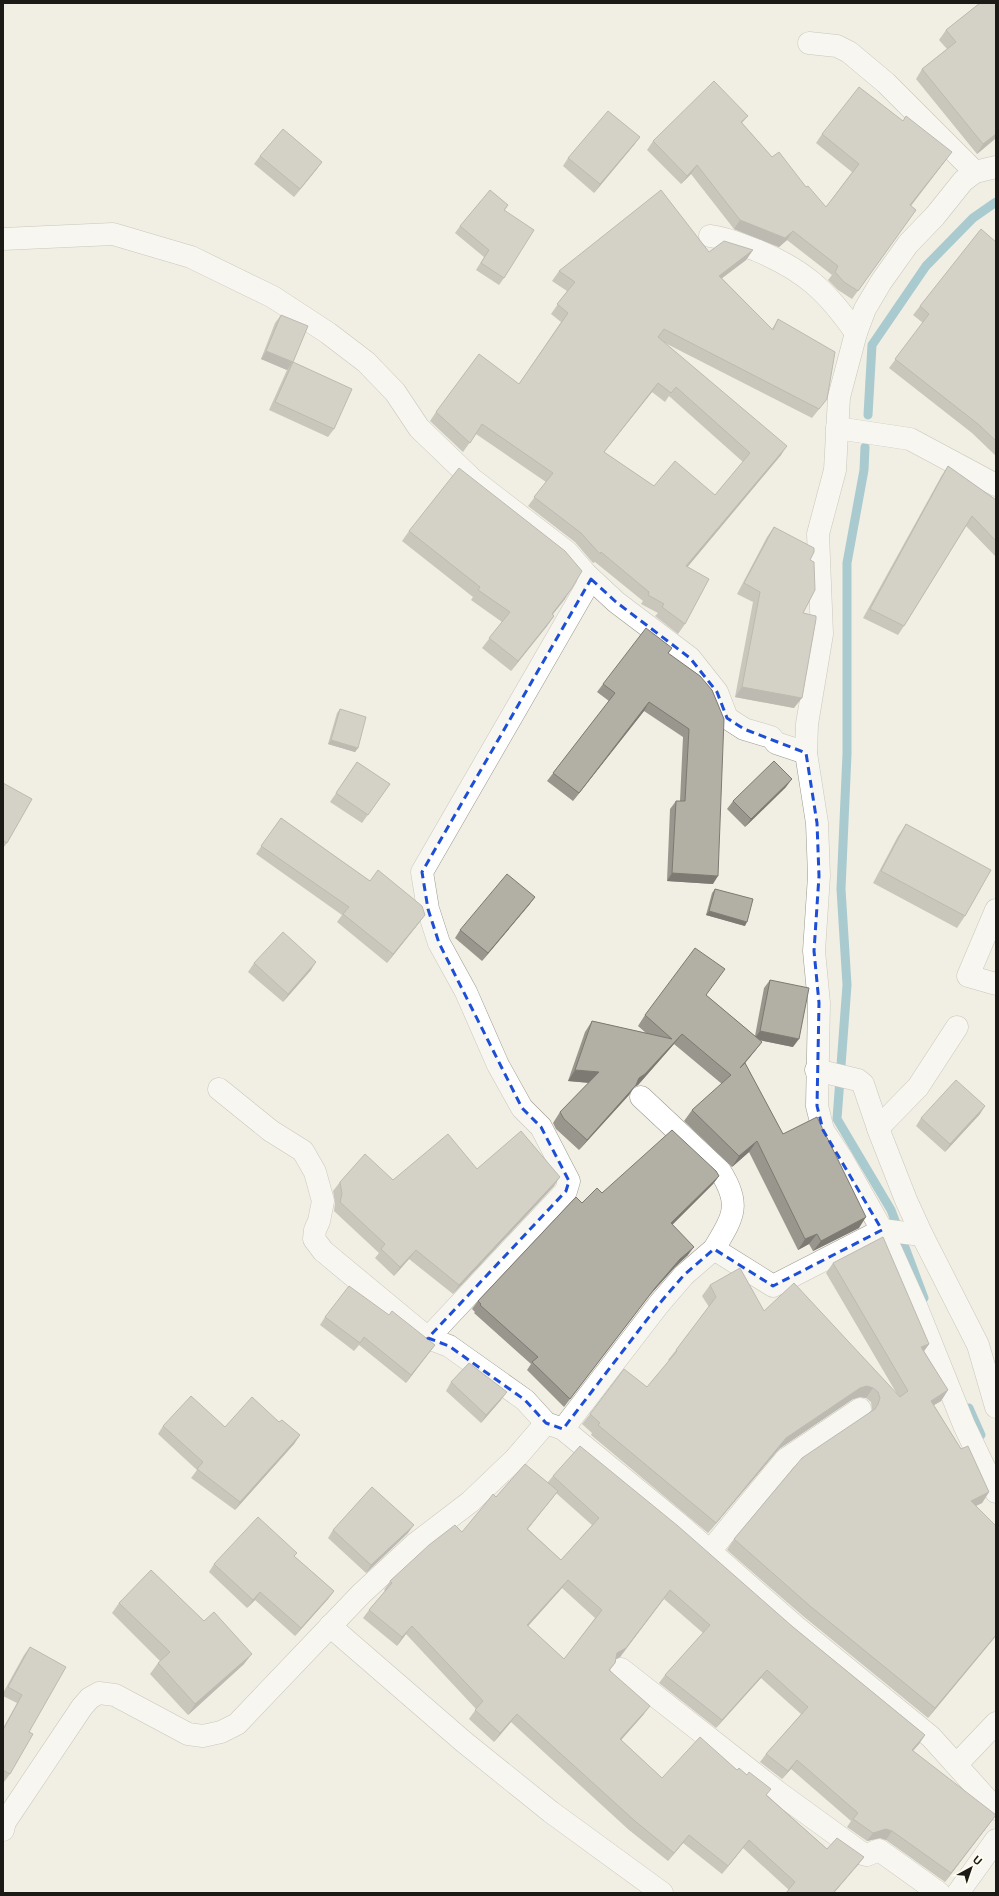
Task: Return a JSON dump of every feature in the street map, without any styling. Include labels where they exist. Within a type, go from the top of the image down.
[{"type":"street","points":[[808,43],[837,46],[849,52],[986,169],[963,181],[935,216],[908,244],[881,282],[865,309],[856,333],[838,397],[835,470],[818,534],[822,634],[807,724],[806,753],[817,823],[819,868],[814,951],[819,1003],[822,1072],[817,1106],[823,1130],[846,1166],[901,1233],[978,1345],[996,1407]]},
{"type":"street","points":[[3,239],[113,234],[191,257],[273,297],[328,333],[366,362],[395,392],[419,428],[472,479],[567,552],[591,579],[616,602],[690,658],[717,692],[727,718],[744,728],[771,737],[776,743],[806,753]]},
{"type":"street","points":[[710,236],[726,238],[783,261],[813,281],[837,305],[856,333]]},
{"type":"street","points":[[837,428],[910,439],[996,485]]},
{"type":"street","points":[[428,1338],[566,1191],[569,1181],[541,1127],[522,1108],[498,1065],[466,992],[439,944],[428,909],[422,872],[591,579]]},
{"type":"street","points":[[996,910],[968,976],[996,984]]},
{"type":"street","points":[[878,1128],[918,1087],[957,1027]]},
{"type":"street","points":[[822,1072],[853,1079],[863,1084],[878,1128],[917,1308],[964,1425],[996,1492]]},
{"type":"street","points":[[219,1089],[271,1130],[303,1151],[315,1172],[323,1202],[319,1221],[315,1230],[314,1240],[317,1245],[428,1338],[449,1346],[525,1400],[554,1426],[710,1551],[796,1626],[931,1737],[996,1809]]},
{"type":"street","points":[[3,1830],[5,1822],[82,1707],[90,1698],[99,1693],[115,1696],[188,1734],[203,1736],[221,1732],[237,1724],[361,1594],[415,1544],[470,1502],[514,1459],[554,1426],[684,1276],[714,1249],[731,1220],[734,1208],[727,1182],[720,1171],[641,1097]]},
{"type":"street","points":[[714,1249],[773,1286],[901,1233]]},
{"type":"street","points":[[710,1551],[786,1459],[860,1409]]},
{"type":"street","points":[[330,1626],[464,1742],[551,1812],[662,1893]]},
{"type":"street","points":[[621,1669],[779,1793],[863,1854],[867,1855],[879,1850],[939,1893]]},
{"type":"street","points":[[956,1764],[996,1723]]},
{"type":"street","points":[[958,1893],[996,1840]]},
{"type":"highlighted area","points":[[591,579],[616,602],[690,658],[717,692],[727,718],[744,729],[806,753],[817,823],[819,876],[814,951],[819,1003],[817,1106],[823,1130],[882,1230],[773,1286],[714,1249],[684,1275],[659,1304],[563,1429],[546,1423],[525,1400],[449,1346],[428,1338],[566,1191],[569,1181],[541,1127],[522,1108],[439,943],[428,909],[422,872]]},
{"type":"building","points":[[980,3],[996,3],[996,134],[983,144],[922,69],[956,42],[946,30]]},
{"type":"building","points":[[714,81],[748,116],[741,122],[772,157],[779,152],[806,187],[808,186],[826,207],[859,164],[822,134],[859,87],[903,121],[906,116],[952,152],[910,205],[916,210],[858,291],[844,282],[835,272],[838,266],[793,231],[785,238],[740,220],[697,165],[687,176],[653,141]]},
{"type":"building","points":[[608,111],[640,137],[600,184],[568,158]]},
{"type":"building","points":[[283,129],[322,162],[300,189],[260,156]]},
{"type":"building","points":[[490,190],[508,205],[504,210],[534,230],[504,278],[481,263],[489,250],[460,226]]},
{"type":"building","points":[[661,190],[709,252],[724,241],[753,250],[719,276],[773,330],[778,319],[835,352],[827,399],[819,409],[664,329],[658,337],[787,446],[686,566],[709,579],[685,624],[662,607],[664,604],[648,595],[649,592],[601,552],[600,554],[581,533],[534,497],[553,473],[482,424],[470,443],[436,412],[479,354],[519,384],[568,313],[557,304],[575,282],[559,271]],"holes":[[[658,383],[671,393],[676,387],[750,453],[715,495],[675,461],[654,486],[604,452]]]},
{"type":"building","points":[[981,229],[996,242],[996,441],[978,424],[895,359],[929,314],[920,306]]},
{"type":"building","points":[[281,315],[308,326],[293,362],[266,351]]},
{"type":"building","points":[[293,362],[352,389],[334,429],[275,402]]},
{"type":"building","points":[[948,466],[996,500],[996,541],[972,516],[904,626],[870,609]]},
{"type":"building","points":[[459,468],[565,551],[582,571],[572,588],[552,614],[554,616],[518,661],[489,638],[510,612],[478,590],[480,587],[409,531]]},
{"type":"building","points":[[774,527],[814,548],[814,552],[810,560],[814,562],[815,590],[803,613],[816,616],[816,619],[802,698],[742,687],[760,592],[744,583]]},
{"type":"building","points":[[646,628],[672,648],[668,653],[700,676],[712,690],[724,719],[718,876],[672,873],[676,801],[685,801],[689,729],[649,702],[579,793],[553,773],[615,693],[603,684]]},
{"type":"building","points":[[340,709],[366,717],[358,748],[331,740]]},
{"type":"building","points":[[774,761],[792,779],[751,819],[733,801]]},
{"type":"building","points":[[357,762],[390,784],[368,815],[336,793]]},
{"type":"building","points":[[3,783],[32,799],[7,843],[3,840]]},
{"type":"building","points":[[281,818],[370,881],[378,870],[422,906],[425,915],[393,954],[343,914],[349,907],[261,846]]},
{"type":"building","points":[[906,824],[991,870],[965,916],[881,871]]},
{"type":"building","points":[[507,874],[535,897],[488,953],[460,930]]},
{"type":"building","points":[[715,889],[753,899],[747,922],[709,911]]},
{"type":"building","points":[[283,932],[316,962],[288,994],[254,963]]},
{"type":"building","points":[[695,948],[725,969],[706,995],[762,1042],[740,1068],[745,1063],[783,1134],[817,1117],[866,1217],[821,1241],[817,1234],[805,1239],[757,1141],[739,1156],[692,1110],[731,1075],[682,1034],[645,1074],[639,1078],[636,1085],[587,1140],[564,1119],[560,1112],[599,1072],[575,1070],[592,1021],[672,1039],[645,1015]]},
{"type":"building","points":[[770,980],[809,988],[799,1039],[760,1031]]},
{"type":"building","points":[[956,1080],[985,1106],[950,1144],[921,1118]]},
{"type":"building","points":[[672,1130],[716,1171],[719,1176],[671,1223],[694,1247],[680,1259],[655,1288],[570,1399],[532,1362],[538,1357],[480,1305],[481,1304],[478,1301],[576,1197],[582,1203],[597,1188],[602,1193]]},
{"type":"building","points":[[521,1131],[560,1177],[459,1285],[416,1250],[400,1267],[381,1249],[385,1244],[340,1202],[342,1194],[340,1182],[365,1154],[393,1180],[448,1134],[477,1169]]},
{"type":"building","points":[[883,1237],[929,1344],[921,1347],[948,1390],[931,1401],[961,1449],[968,1446],[989,1492],[971,1501],[996,1526],[996,1635],[935,1708],[810,1606],[734,1539],[802,1458],[875,1409],[880,1398],[878,1392],[867,1386],[860,1388],[786,1438],[716,1523],[598,1425],[600,1423],[590,1414],[624,1369],[647,1387],[677,1351],[676,1350],[716,1297],[710,1285],[740,1268],[764,1311],[794,1283],[900,1397],[908,1391],[833,1263]]},
{"type":"building","points":[[349,1286],[389,1315],[392,1311],[435,1345],[411,1375],[364,1337],[360,1343],[325,1317]]},
{"type":"building","points":[[469,1363],[507,1392],[486,1415],[451,1382]]},
{"type":"building","points":[[191,1396],[225,1427],[252,1397],[279,1422],[282,1420],[300,1435],[240,1502],[197,1469],[203,1462],[163,1426]]},
{"type":"building","points":[[580,1446],[678,1526],[793,1627],[925,1735],[912,1750],[996,1815],[951,1873],[892,1831],[886,1829],[873,1833],[853,1819],[858,1813],[797,1760],[788,1771],[766,1754],[808,1707],[767,1670],[722,1720],[665,1675],[710,1625],[670,1590],[626,1648],[617,1653],[615,1663],[609,1670],[650,1706],[620,1739],[662,1778],[700,1737],[737,1770],[739,1768],[747,1775],[749,1772],[771,1789],[766,1795],[827,1849],[837,1838],[864,1857],[833,1893],[786,1893],[795,1882],[749,1840],[728,1866],[689,1835],[674,1853],[635,1821],[517,1714],[500,1733],[475,1710],[483,1701],[412,1626],[402,1637],[369,1610],[392,1583],[390,1581],[429,1545],[455,1525],[462,1532],[493,1494],[496,1497],[525,1464],[558,1491],[527,1529],[561,1560],[599,1518],[553,1476]],"holes":[[[568,1580],[602,1610],[564,1659],[527,1625]]]},
{"type":"building","points":[[372,1487],[414,1525],[371,1565],[333,1530]]},
{"type":"building","points":[[258,1517],[297,1553],[294,1556],[334,1591],[301,1628],[260,1592],[253,1600],[214,1564]]},
{"type":"building","points":[[151,1570],[204,1621],[214,1612],[252,1654],[195,1704],[158,1663],[170,1652],[119,1603]]},
{"type":"building","points":[[30,1647],[66,1667],[29,1732],[33,1734],[10,1774],[3,1770],[3,1730],[22,1695],[8,1687]]},
{"type":"waterway","points":[[868,415],[872,345],[926,266],[973,218],[996,202]]},
{"type":"waterway","points":[[865,447],[864,470],[847,563],[847,754],[841,889],[847,985],[837,1119],[891,1210],[924,1298]]},
{"type":"waterway","points":[[969,1408],[981,1435]]}]
